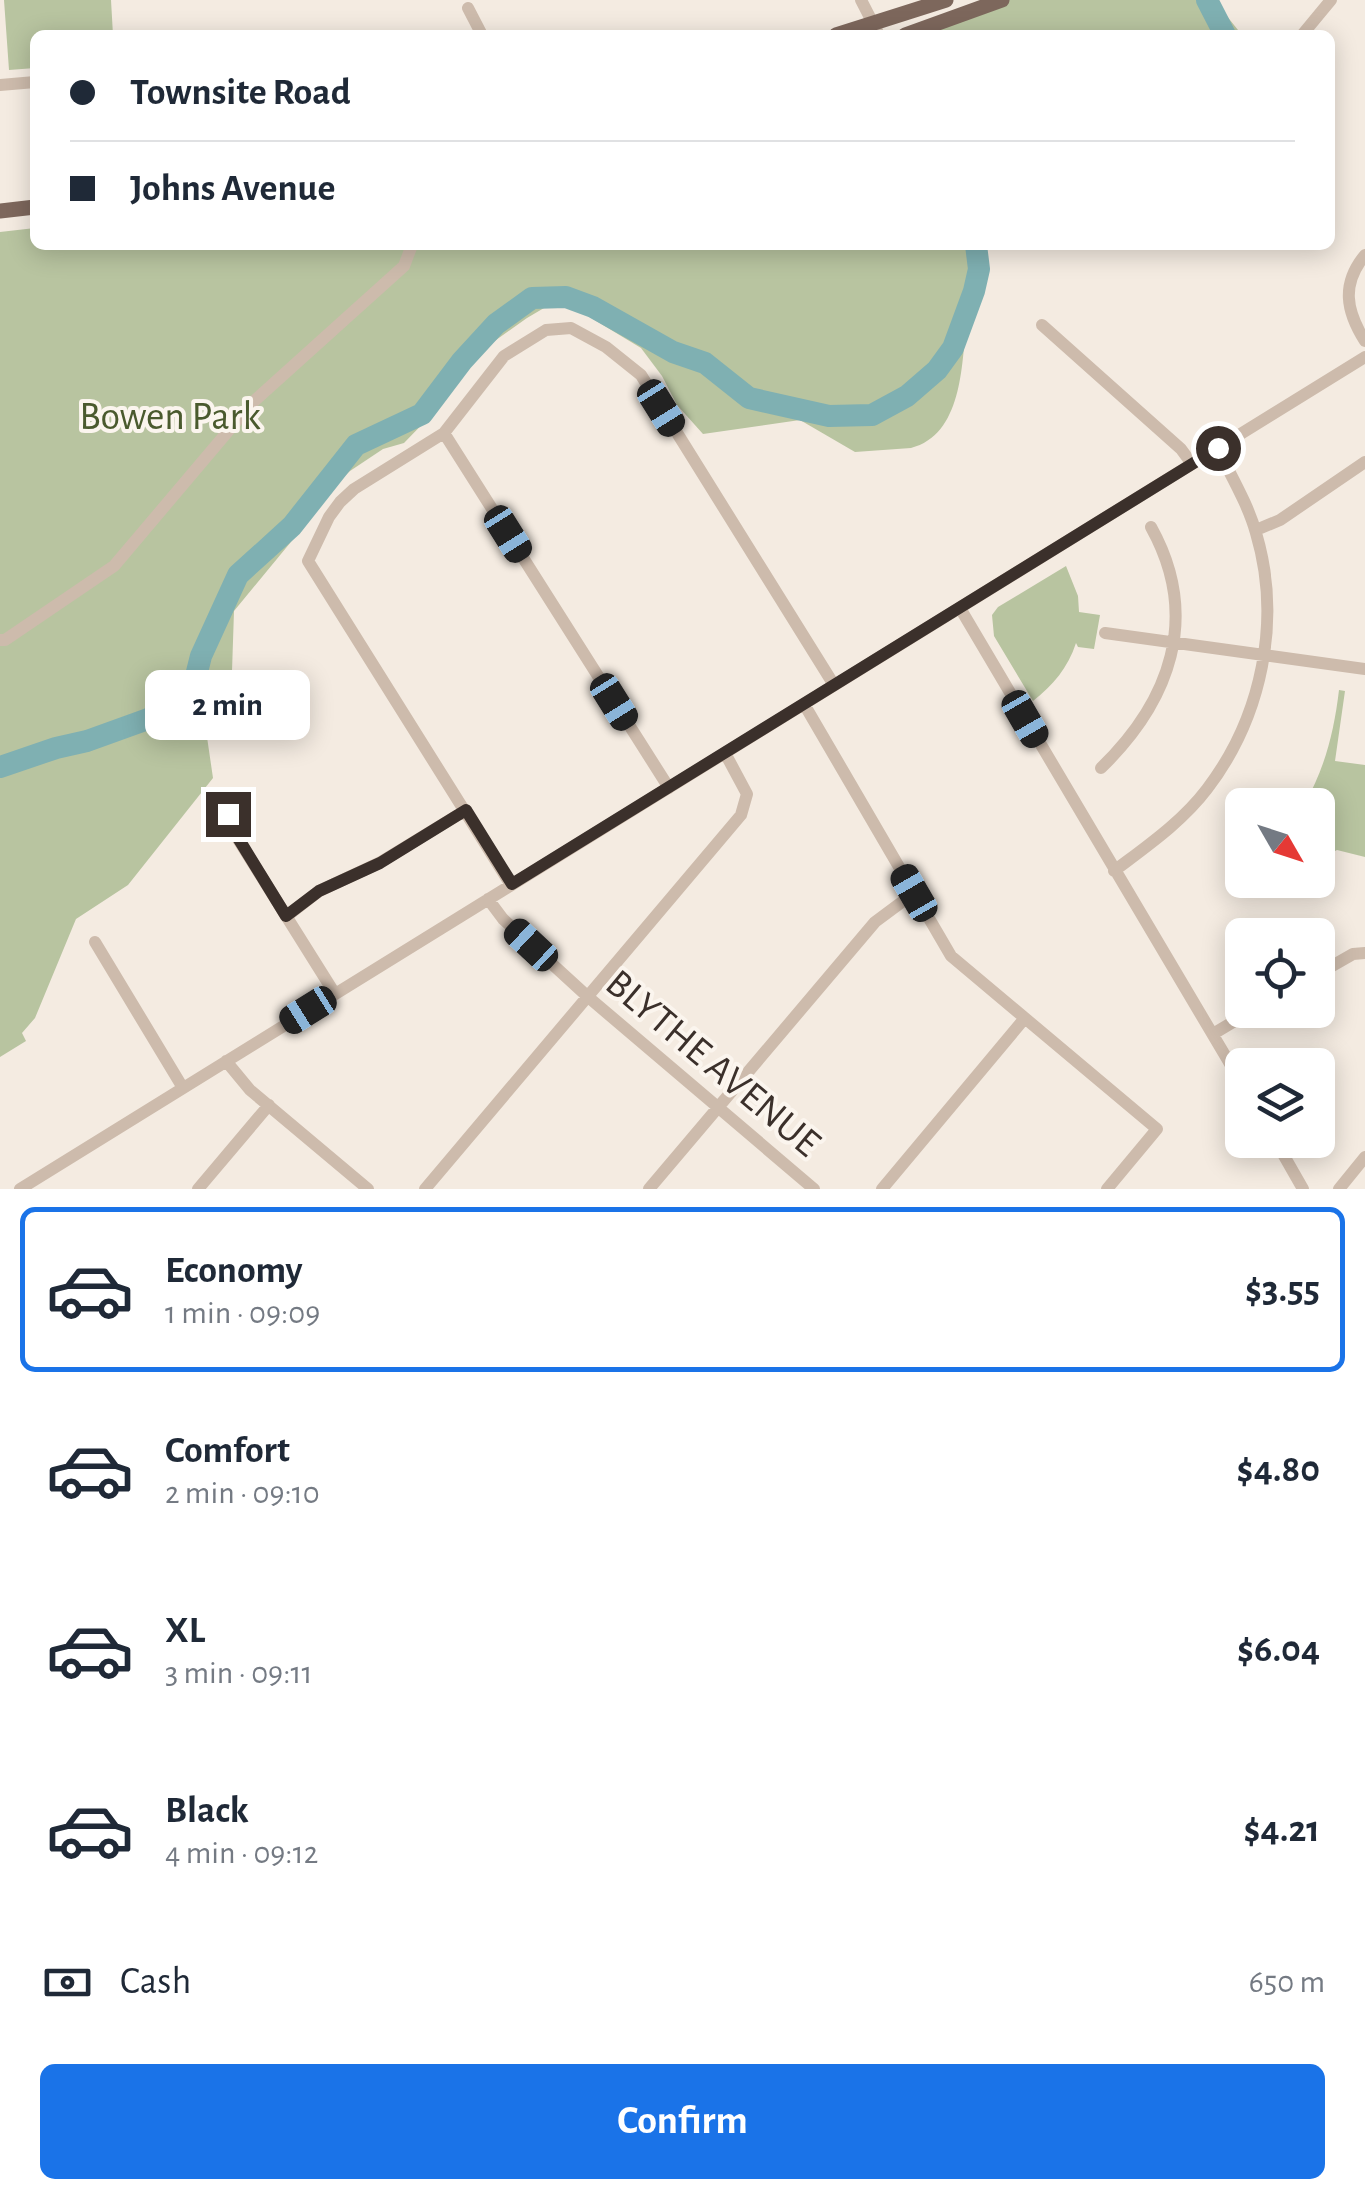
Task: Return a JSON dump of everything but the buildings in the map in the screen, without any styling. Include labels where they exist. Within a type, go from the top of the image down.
[{"type":"main road","points":[[877,29],[946,0]]},
{"type":"main road","points":[[919,30],[1002,0]]},
{"type":"main road","points":[[0,211],[30,208]]},
{"type":"street","points":[[861,0],[877,29]]},
{"type":"street","points":[[1306,30],[1331,0]]},
{"type":"street","points":[[467,3],[480,30]]},
{"type":"street","points":[[0,85],[30,82]]},
{"type":"street","points":[[0,640],[114,566],[252,403],[404,266],[410,250]]},
{"type":"street","points":[[1365,254],[1351,274],[1348,293],[1352,318],[1365,341]]},
{"type":"street","points":[[1042,326],[1182,449],[1192,464]]},
{"type":"street","points":[[512,884],[308,561],[340,502],[354,489],[444,433],[504,356],[546,330],[571,328],[606,347],[641,375],[834,686]]},
{"type":"street","points":[[20,1189],[1365,357]]},
{"type":"street","points":[[444,433],[668,788]]},
{"type":"street","points":[[1114,870],[1164,833],[1206,790],[1240,735],[1265,655],[1267,585],[1256,530],[1218,448]]},
{"type":"street","points":[[1256,530],[1280,520],[1365,462]]},
{"type":"street","points":[[1101,768],[1145,718],[1174,654],[1170,570],[1151,528]]},
{"type":"street","points":[[960,608],[1225,1055]]},
{"type":"street","points":[[1105,634],[1365,669]]},
{"type":"street","points":[[804,704],[951,956],[1157,1129],[1107,1189]]},
{"type":"street","points":[[425,1189],[744,811],[748,800],[746,787],[725,752]]},
{"type":"street","points":[[286,916],[319,891],[380,863],[466,810]]},
{"type":"street","points":[[228,814],[232,828],[336,994]]},
{"type":"street","points":[[648,1189],[875,922],[914,893]]},
{"type":"street","name":"BLYTHE AVENUE","points":[[488,899],[503,919],[587,996],[814,1189]]},
{"type":"street","points":[[96,942],[183,1088]]},
{"type":"street","points":[[1335,964],[1353,954],[1365,954]]},
{"type":"street","points":[[882,1189],[1025,1018]]},
{"type":"street","points":[[1213,1034],[1225,1027]]},
{"type":"street","points":[[226,1061],[235,1074],[368,1189]]},
{"type":"street","points":[[198,1189],[270,1105]]},
{"type":"street","points":[[1339,1189],[1365,1157]]},
{"type":"street","points":[[1285,1158],[1303,1189]]},
{"type":"green space","points":[[4,0],[111,0],[113,30],[30,30],[30,68],[9,70]]},
{"type":"green space","points":[[994,0],[1214,0],[1238,30],[920,30]]},
{"type":"green space","name":"Bowen Park","points":[[30,229],[30,250],[975,250],[975,255],[956,396],[941,429],[928,441],[911,448],[855,452],[800,420],[703,434],[677,405],[641,348],[561,304],[527,318],[475,355],[454,379],[438,408],[404,443],[383,449],[350,471],[314,505],[295,537],[234,611],[232,671],[264,712],[229,699],[207,737],[213,778],[128,885],[76,919],[35,1018],[22,1033],[26,1041],[0,1057],[0,232]]},
{"type":"green space","points":[[1066,566],[1078,596],[1079,612],[1100,615],[1094,649],[1078,647],[1076,643],[1059,675],[1033,701],[994,636],[992,615],[998,607]]},
{"type":"green space","points":[[1339,690],[1345,691],[1335,761],[1365,765],[1365,857],[1335,851],[1335,788],[1312,788],[1328,749]]},
{"type":"waterway","points":[[1207,0],[1222,30]]},
{"type":"waterway","points":[[0,767],[87,741],[148,719],[175,704],[193,688],[201,656],[238,575],[292,526],[356,445],[422,414],[496,324],[532,298],[566,297],[593,307],[673,352],[705,363],[749,398],[829,416],[872,415],[907,396],[937,370],[953,348],[974,291],[979,269],[977,250]]},
{"type":"route","points":[[228,814],[232,828],[286,916],[319,891],[380,863],[466,810],[512,884],[1218,448]]}]
